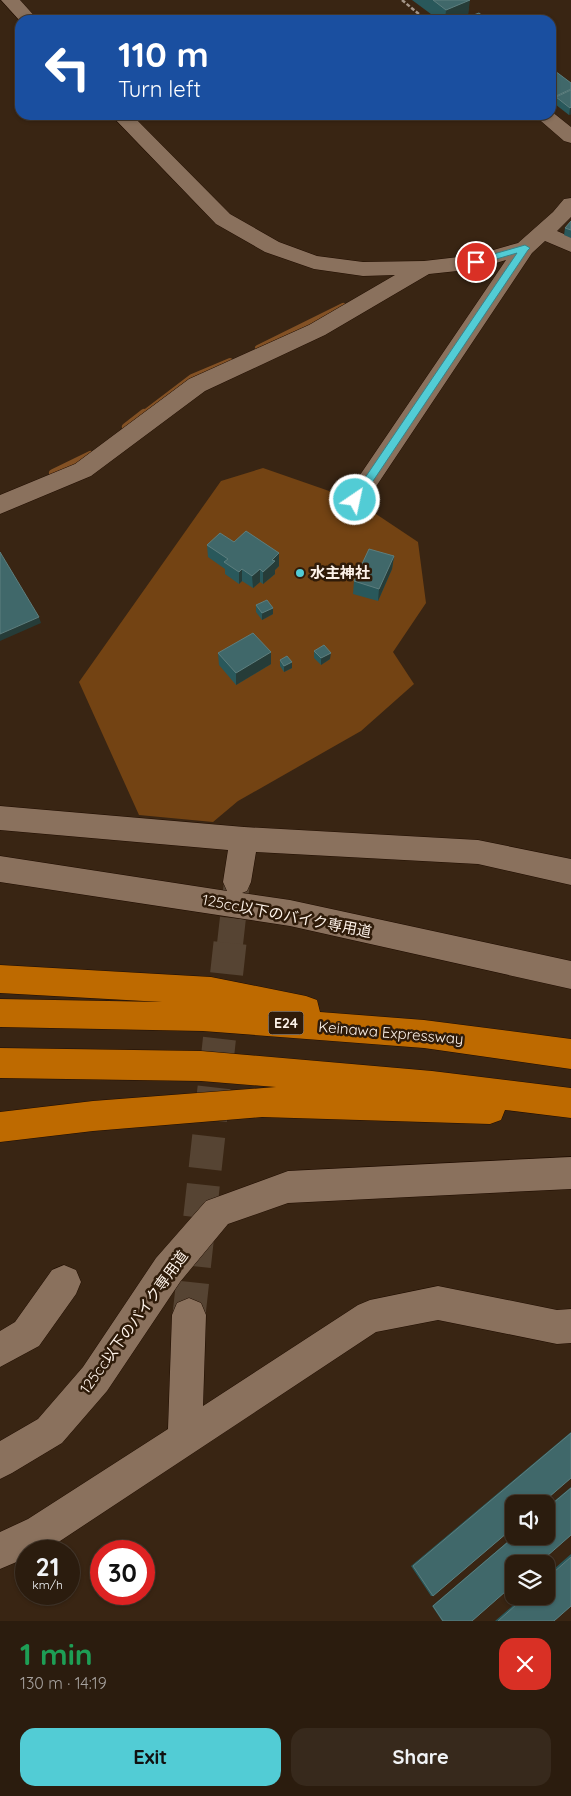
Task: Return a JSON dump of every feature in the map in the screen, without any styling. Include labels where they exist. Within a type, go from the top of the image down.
[{"type":"highway","points":[[0,979],[211,991],[424,1034]]},
{"type":"highway","name":"Keinawa Expressway","points":[[0,1013],[203,1017],[424,1034],[571,1054]]},
{"type":"highway","points":[[0,1063],[201,1066],[432,1086],[571,1103]]},
{"type":"highway","points":[[0,1127],[93,1116],[262,1102],[571,1111]]},
{"type":"street","points":[[10,0],[24,15]]},
{"type":"street","points":[[125,120],[222,219],[272,247],[314,262],[363,269],[424,268],[476,262],[525,248]]},
{"type":"street","points":[[550,120],[571,137]]},
{"type":"street","points":[[355,500],[525,248],[560,217],[571,204]]},
{"type":"street","points":[[543,232],[571,244]]},
{"type":"street","points":[[0,505],[83,470],[197,385],[317,330],[424,268]]},
{"type":"street","points":[[0,818],[244,839],[478,852],[571,872]]},
{"type":"street","points":[[237,882],[244,839]]},
{"type":"street","name":"125cc以下のバイク専用道","points":[[0,869],[290,913],[571,975]]},
{"type":"street","name":"125cc以下のバイク専用道","points":[[0,1461],[50,1432],[96,1380],[168,1270],[217,1212],[288,1187],[571,1173]]},
{"type":"street","points":[[0,1350],[27,1334],[64,1282]]},
{"type":"street","points":[[0,1551],[41,1532],[370,1317],[438,1303],[557,1327],[571,1326]]},
{"type":"street","points":[[186,1439],[189,1315]]},
{"type":"path","points":[[402,0],[420,15]]},
{"type":"shaded area","points":[[263,468],[355,500],[418,542],[426,603],[393,652],[414,684],[361,731],[238,801],[213,822],[139,815],[79,682],[221,481]]},
{"type":"building","points":[[433,0],[470,0],[446,10]]},
{"type":"building","points":[[556,72],[571,83],[571,89],[556,96]]},
{"type":"building","points":[[571,90],[571,107],[570,108],[556,97]]},
{"type":"building","points":[[571,221],[571,230],[565,228]]},
{"type":"building","points":[[246,531],[279,553],[272,560],[275,561],[263,572],[260,569],[252,576],[242,569],[239,572],[224,562],[228,559],[207,545],[220,533],[234,542]]},
{"type":"building","points":[[369,549],[394,556],[379,589],[354,581]]},
{"type":"building","points":[[0,552],[39,617],[0,634]]},
{"type":"building","points":[[267,600],[273,608],[262,613],[256,605]]},
{"type":"building","points":[[253,633],[271,652],[236,673],[218,653]]},
{"type":"building","points":[[324,645],[331,653],[321,658],[314,651]]},
{"type":"building","points":[[287,656],[292,662],[284,666],[280,660]]},
{"type":"building","points":[[571,1433],[571,1478],[551,1495],[505,1495],[505,1535],[433,1596],[413,1566]]},
{"type":"building","points":[[571,1488],[571,1535],[548,1555],[505,1555],[505,1592],[472,1621],[443,1621],[433,1606],[505,1545],[555,1545],[555,1501]]},
{"type":"building","points":[[571,1557],[571,1606],[554,1621],[498,1621],[516,1605],[555,1605],[555,1571]]},
{"type":"waterway","points":[[258,348],[343,306]]},
{"type":"waterway","points":[[142,415],[192,377],[230,361]]},
{"type":"waterway","points":[[126,427],[144,413]]},
{"type":"waterway","points":[[53,473],[90,455]]},
{"type":"tunnel","points":[[230,944],[237,882]]},
{"type":"tunnel","points":[[189,1315],[230,943]]},
{"type":"place","name":"水主神社","points":[[300,573]]},
{"type":"route","points":[[355,500],[525,248],[476,262]]}]
